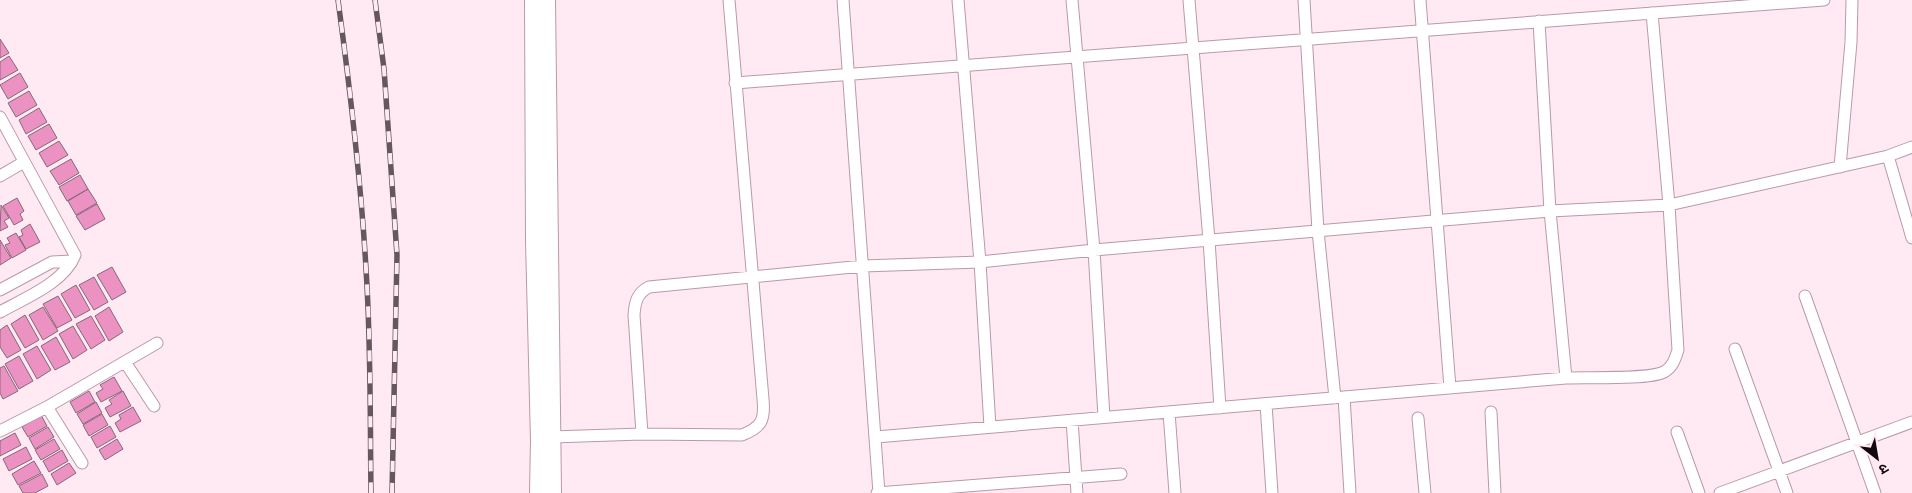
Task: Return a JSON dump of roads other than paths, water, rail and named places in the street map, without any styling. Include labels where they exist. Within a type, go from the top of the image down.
[{"type":"street","points":[[534,0],[534,241],[538,493]]},
{"type":"street","points":[[547,0],[553,493]]},
{"type":"street","points":[[552,437],[642,434],[742,435],[760,425],[764,413],[729,0]]},
{"type":"street","points":[[843,0],[879,493],[978,489],[1120,474]]},
{"type":"street","points":[[958,0],[980,262],[990,427]]},
{"type":"street","points":[[1072,0],[1094,250],[1104,418]]},
{"type":"street","points":[[1189,0],[1220,408]]},
{"type":"street","points":[[1304,0],[1318,231],[1340,397],[1350,493]]},
{"type":"street","points":[[1420,0],[1450,388]]},
{"type":"street","points":[[735,83],[1824,0]]},
{"type":"street","points":[[1840,167],[1851,42],[1852,0]]},
{"type":"street","points":[[876,437],[1566,378],[1647,376],[1664,372],[1673,364],[1678,350],[1669,205],[1652,13]]},
{"type":"street","points":[[1539,22],[1550,211],[1566,378]]},
{"type":"street","points":[[0,117],[75,255],[59,278],[0,312]]},
{"type":"street","points":[[642,434],[634,315],[638,296],[649,287],[863,266],[980,262],[1436,220],[1550,211],[1669,205],[1888,156],[1912,147]]},
{"type":"street","points":[[1888,156],[1909,219],[1912,238]]},
{"type":"street","points":[[0,176],[24,162]]},
{"type":"street","points":[[0,290],[52,262],[72,261]]},
{"type":"street","points":[[1805,296],[1875,493]]},
{"type":"street","points":[[0,431],[47,407],[157,343]]},
{"type":"street","points":[[1734,349],[1787,493]]},
{"type":"street","points":[[125,362],[154,406]]},
{"type":"street","points":[[1266,404],[1272,493]]},
{"type":"street","points":[[47,407],[82,462]]},
{"type":"street","points":[[1169,412],[1175,493]]},
{"type":"street","points":[[1491,412],[1495,493]]},
{"type":"street","points":[[1418,418],[1425,493]]},
{"type":"street","points":[[1072,420],[1077,493]]},
{"type":"street","points":[[1720,493],[1912,422]]},
{"type":"street","points":[[1678,432],[1699,493]]},
{"type":"railway","points":[[338,0],[355,134],[364,235],[369,325],[371,493]]},
{"type":"railway","points":[[375,0],[384,69],[397,255],[392,493]]}]
